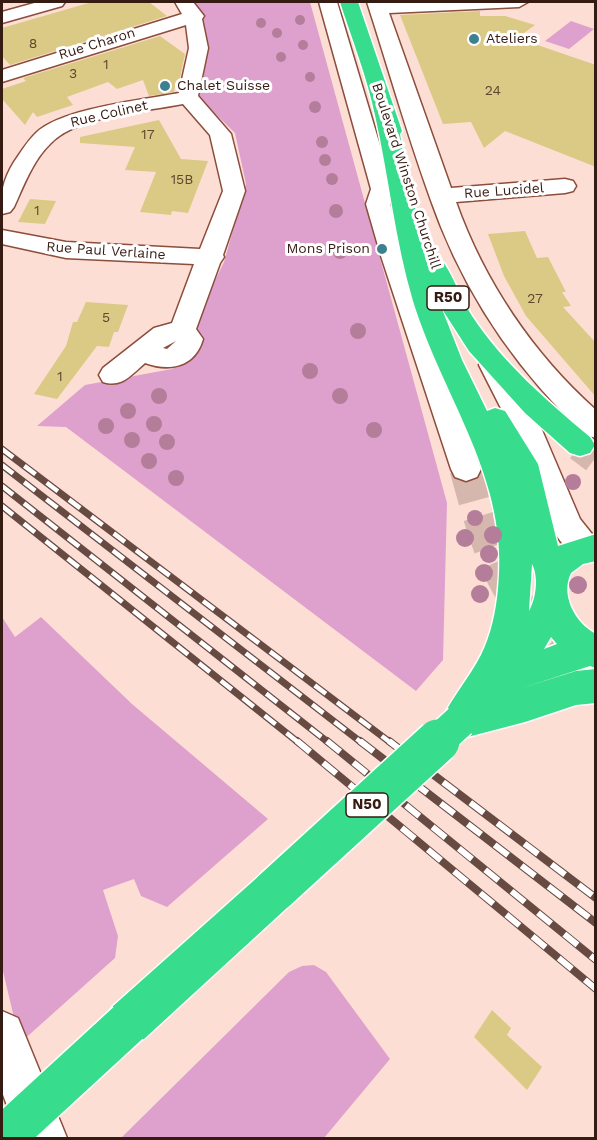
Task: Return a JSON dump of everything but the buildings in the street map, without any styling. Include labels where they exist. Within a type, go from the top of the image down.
[{"type":"highway","name":"Boulevard Winston Churchill","points":[[349,2],[432,261],[447,297],[464,327],[493,365],[529,401],[587,436]]},
{"type":"highway","points":[[385,111],[408,235],[426,298],[448,358],[495,457],[508,497],[516,551],[509,624],[494,665],[460,721]]},
{"type":"highway","points":[[426,298],[461,367],[523,464],[544,555],[553,572]]},
{"type":"highway","points":[[590,547],[573,552],[553,572],[549,585],[551,606],[560,625],[592,651]]},
{"type":"highway","name":"N50","points":[[3,1138],[509,676],[530,637],[551,606]]},
{"type":"highway","name":"N50","points":[[509,676],[592,651]]},
{"type":"highway","points":[[460,721],[525,705],[576,688],[596,686]]},
{"type":"street","points":[[2,18],[56,2]]},
{"type":"street","name":"Boulevard Winston Churchill","points":[[328,2],[382,189],[378,204],[393,256],[466,469]]},
{"type":"street","points":[[377,5],[519,2]]},
{"type":"street","name":"Boulevard Winston Churchill","points":[[377,5],[442,196],[467,257],[526,357],[556,390],[587,436]]},
{"type":"street","points":[[113,375],[148,347],[155,357],[172,359],[187,349],[190,339],[182,331],[212,258],[234,191],[220,134],[188,97],[200,54],[189,9]]},
{"type":"street","name":"Rue Charon","points":[[2,76],[189,9]]},
{"type":"street","name":"Rue Colinet","points":[[2,207],[36,145],[47,134],[66,124],[188,97]]},
{"type":"street","name":"Rue Lucidel","points":[[442,196],[565,186]]},
{"type":"street","points":[[382,189],[408,235]]},
{"type":"street","name":"Rue Paul Verlaine","points":[[2,237],[66,250],[212,258]]},
{"type":"street","points":[[493,365],[526,430],[567,526],[590,547]]},
{"type":"street","points":[[2,1034],[43,1138]]},
{"type":"shaded area","points":[[190,2],[310,2],[447,503],[443,660],[416,691],[66,427],[37,426],[85,385],[172,369],[195,355],[200,337],[193,326],[224,262],[246,184],[235,133],[197,96],[199,13]]},
{"type":"shaded area","points":[[571,21],[594,29],[569,49],[545,41]]},
{"type":"shaded area","points":[[2,617],[15,637],[41,617],[132,704],[268,819],[167,907],[141,896],[134,879],[103,890],[118,936],[115,958],[20,1043],[2,967]]},
{"type":"shaded area","points":[[314,965],[326,972],[390,1059],[324,1138],[121,1138],[289,972],[302,966]]},
{"type":"tunnel","points":[[580,445],[596,457]]},
{"type":"tunnel","points":[[466,469],[485,534],[508,587],[523,610],[542,632],[566,654],[596,676]]},
{"type":"railway","points":[[2,449],[391,743]]},
{"type":"railway","points":[[2,465],[362,743]]},
{"type":"railway","points":[[2,486],[329,743]]},
{"type":"railway","points":[[2,506],[299,743]]},
{"type":"railway","points":[[297,741],[596,989]]},
{"type":"railway","points":[[327,741],[596,960]]},
{"type":"railway","points":[[360,741],[596,923]]},
{"type":"railway","points":[[389,741],[596,898]]},
{"type":"place","name":"Ateliers","points":[[474,39]]},
{"type":"place","name":"Chalet Suisse","points":[[165,86]]},
{"type":"place","name":"Mons Prison","points":[[382,249]]}]
